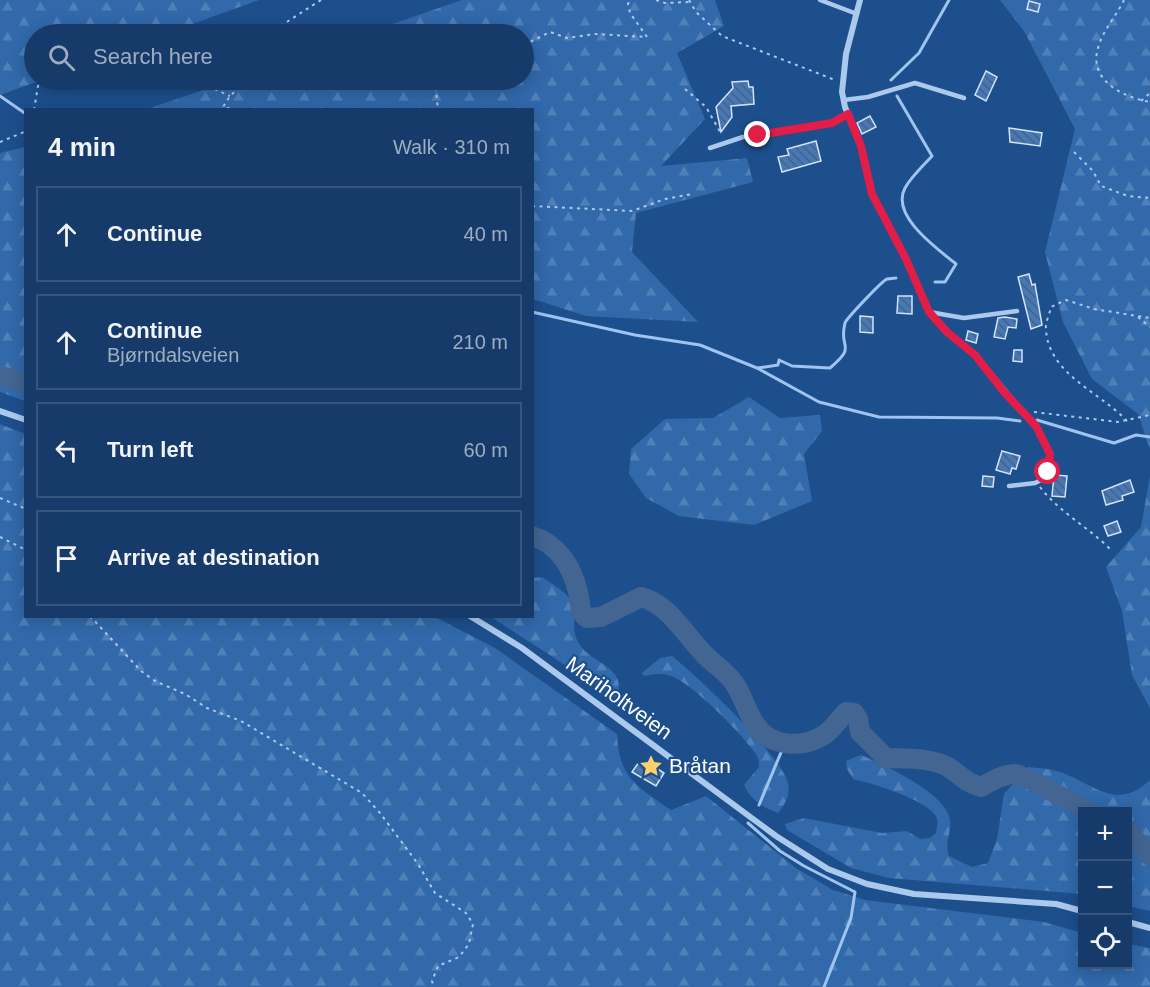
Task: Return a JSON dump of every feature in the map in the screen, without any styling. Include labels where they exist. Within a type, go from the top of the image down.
[{"type":"street","points":[[860,0],[846,54],[842,84],[844,100],[857,132],[875,202],[906,259],[929,312],[947,332],[975,355],[1022,412]]},
{"type":"street","points":[[0,411],[24,419]]},
{"type":"street","name":"Mariholtveien","points":[[473,618],[531,654],[784,841],[828,869],[867,884],[914,894],[1056,904],[1078,910]]},
{"type":"street","points":[[1132,923],[1150,928]]},
{"type":"lane","points":[[820,0],[857,14]]},
{"type":"lane","points":[[844,100],[868,97],[915,83],[964,98]]},
{"type":"lane","points":[[710,148],[743,137],[832,123],[848,114]]},
{"type":"lane","points":[[929,312],[964,318],[1017,311]]},
{"type":"lane","points":[[1009,486],[1036,482],[1043,479],[1048,472],[1050,454],[1036,426],[1022,412]]},
{"type":"path","points":[[284,24],[321,0]]},
{"type":"path","points":[[534,40],[550,32],[567,38],[595,34],[647,37],[630,13],[628,4],[630,0]]},
{"type":"path","points":[[656,0],[665,3],[689,1],[696,12],[722,36],[821,72],[842,84]]},
{"type":"path","points":[[1124,0],[1098,45],[1096,64],[1115,91],[1150,102]]},
{"type":"path","points":[[685,89],[706,107],[726,142]]},
{"type":"path","points":[[34,108],[37,90]]},
{"type":"path","points":[[216,90],[230,96]]},
{"type":"path","points":[[228,108],[223,107],[236,90]]},
{"type":"path","points":[[436,90],[438,108]]},
{"type":"path","points":[[1141,100],[1150,93]]},
{"type":"path","points":[[0,142],[24,132]]},
{"type":"path","points":[[1074,152],[1093,171],[1101,186],[1128,196],[1150,198]]},
{"type":"path","points":[[534,206],[632,211],[665,199],[692,194]]},
{"type":"path","points":[[1126,421],[1116,410],[1067,373],[1056,360],[1046,329],[1051,307],[1066,300],[1094,309],[1150,318]]},
{"type":"path","points":[[1136,315],[1150,327]]},
{"type":"path","points":[[1022,412],[1107,422],[1126,421],[1150,414]]},
{"type":"path","points":[[1036,482],[1049,499],[1090,530],[1110,549]]},
{"type":"path","points":[[0,498],[24,507]]},
{"type":"path","points":[[0,537],[24,549]]},
{"type":"path","points":[[92,618],[141,671],[154,681],[185,694],[207,708],[241,722],[362,793],[380,813],[435,893],[466,913],[472,924],[469,944],[459,957],[438,966],[432,981],[434,987]]},
{"type":"green space","points":[[0,0],[259,0],[193,24],[24,24],[24,86],[0,95]]},
{"type":"green space","points":[[462,0],[715,0],[724,26],[677,53],[705,119],[661,166],[747,158],[753,182],[636,213],[632,252],[698,322],[586,316],[534,299],[534,108],[150,108],[203,90],[534,90],[534,24],[392,24]]},
{"type":"green space","points":[[1000,0],[1150,0],[1150,449],[1138,414],[1092,379],[1063,322],[1045,252],[1075,129],[1024,31]]},
{"type":"green space","points":[[24,147],[24,401],[0,392],[0,153]]},
{"type":"green space","points":[[749,397],[780,418],[820,415],[822,431],[804,454],[812,501],[754,525],[679,516],[646,498],[629,474],[631,449],[665,419],[713,418]]},
{"type":"green space","points":[[0,424],[24,434],[24,618],[437,618],[495,648],[617,734],[626,772],[640,788],[671,810],[706,796],[796,868],[833,890],[865,900],[1044,922],[1078,932],[1078,969],[1132,969],[1132,945],[1150,948],[1150,987],[0,987]]},
{"type":"green space","points":[[1150,476],[1150,708],[1132,675],[1122,611],[1106,567],[1141,527]]},
{"type":"green space","points":[[542,577],[570,599],[574,609],[576,638],[583,649],[613,672],[618,679],[619,687],[616,698],[493,618],[534,618],[534,578]]},
{"type":"green space","points":[[672,656],[737,717],[771,754],[782,770],[788,783],[788,796],[778,813],[758,803],[744,785],[759,767],[758,759],[729,723],[704,699],[680,681],[664,674],[644,676],[642,673],[660,658]]},
{"type":"green space","points":[[861,755],[913,781],[937,799],[946,809],[950,819],[947,846],[949,856],[972,867],[988,863],[997,839],[1004,794],[1028,767],[1069,775],[1103,792],[1114,794],[1125,794],[1137,790],[1150,780],[1150,911],[1132,907],[1132,807],[1078,807],[1078,894],[889,878],[851,868],[787,830],[785,824],[804,818],[882,833],[907,831],[920,839],[930,838],[936,833],[937,823],[936,817],[920,803],[884,788],[853,779],[847,769],[846,761]]},
{"type":"building","points":[[1029,1],[1040,4],[1038,12],[1027,9]]},
{"type":"building","points":[[986,71],[997,77],[986,101],[975,95]]},
{"type":"building","points":[[748,81],[749,87],[753,87],[754,104],[731,106],[732,117],[721,132],[716,107],[733,88],[732,82]]},
{"type":"building","points":[[870,116],[876,127],[862,134],[857,123]]},
{"type":"building","points":[[1009,128],[1042,133],[1040,146],[1010,142]]},
{"type":"building","points":[[816,141],[821,161],[782,172],[778,157],[789,155],[787,149]]},
{"type":"building","points":[[1029,274],[1032,285],[1035,284],[1042,325],[1031,329],[1018,277]]},
{"type":"building","points":[[898,296],[912,296],[912,314],[897,313]]},
{"type":"building","points":[[860,316],[873,317],[873,333],[860,332]]},
{"type":"building","points":[[998,318],[1017,319],[1016,328],[1008,327],[1005,339],[994,337]]},
{"type":"building","points":[[968,331],[978,334],[976,343],[966,340]]},
{"type":"building","points":[[1014,350],[1022,350],[1022,362],[1013,361]]},
{"type":"building","points":[[1002,451],[1020,456],[1016,469],[1012,468],[1010,474],[996,470]]},
{"type":"building","points":[[1054,475],[1067,476],[1065,497],[1052,496]]},
{"type":"building","points":[[983,476],[994,477],[993,487],[982,486]]},
{"type":"building","points":[[1130,480],[1134,492],[1122,496],[1123,500],[1106,505],[1102,491]]},
{"type":"building","points":[[1117,521],[1121,532],[1108,536],[1104,526]]},
{"type":"building","points":[[639,762],[648,768],[650,764],[664,773],[656,786],[632,772]]},
{"type":"waterway","points":[[891,80],[919,53],[949,0]]},
{"type":"waterway","points":[[0,96],[24,113]]},
{"type":"waterway","points":[[897,96],[932,156],[905,188],[902,199],[904,210],[918,231],[956,264],[945,282],[935,282]]},
{"type":"waterway","points":[[758,368],[778,365],[779,360],[792,366],[830,368],[845,350],[843,332],[847,320],[884,281],[896,278]]},
{"type":"waterway","points":[[534,312],[635,335],[700,345],[757,368],[819,402],[879,417],[997,418],[1020,421]]},
{"type":"waterway","points":[[0,376],[24,382]]},
{"type":"waterway","points":[[1037,420],[1114,443],[1136,435],[1150,437]]},
{"type":"waterway","points":[[534,537],[549,545],[568,565],[584,616],[587,618],[601,617],[641,597],[660,606],[704,654],[731,679],[761,732],[777,741],[796,744],[815,739],[827,733],[846,712],[854,713],[858,719],[860,732],[886,758],[917,759],[941,764],[981,787],[1011,774],[1020,775],[1081,807]]},
{"type":"waterway","points":[[759,805],[785,743]]},
{"type":"waterway","points":[[748,823],[780,851],[855,892],[851,918],[824,987]]},
{"type":"waterway","points":[[1132,836],[1150,856]]},
{"type":"place","name":"Bråtan","points":[[651,766]]},
{"type":"route","points":[[758,135],[832,123],[848,114],[857,132],[872,194],[906,259],[929,312],[947,332],[975,355],[1004,392],[1036,426],[1050,454],[1048,472]]}]
